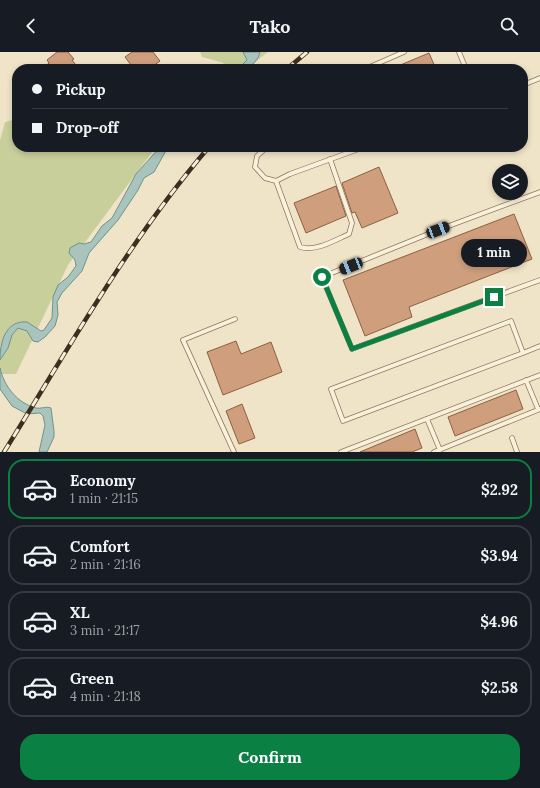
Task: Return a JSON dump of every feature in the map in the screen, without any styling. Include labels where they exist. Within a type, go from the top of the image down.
[{"type":"lane","points":[[376,64],[404,52]]},
{"type":"lane","points":[[459,52],[464,64]]},
{"type":"lane","points":[[528,83],[540,78]]},
{"type":"lane","points":[[261,152],[257,156],[255,167],[264,178],[276,181],[350,152]]},
{"type":"lane","points":[[276,181],[300,247],[306,249],[315,248],[349,234],[352,223],[330,159]]},
{"type":"lane","points":[[540,192],[438,230],[322,277],[352,349],[540,280]]},
{"type":"lane","points":[[234,452],[183,340],[235,319]]},
{"type":"lane","points":[[523,353],[511,321],[331,389],[343,421],[523,353],[540,346]]},
{"type":"lane","points":[[341,452],[540,375]]},
{"type":"lane","points":[[434,452],[539,409],[526,380]]},
{"type":"lane","points":[[427,419],[440,450]]},
{"type":"lane","points":[[512,438],[518,452]]},
{"type":"green space","points":[[200,52],[268,52],[252,64],[223,64],[224,63],[202,57]]},
{"type":"green space","points":[[12,120],[12,152],[152,152],[68,265],[16,374],[0,374],[0,140],[5,122]]},
{"type":"water","points":[[243,52],[260,52],[258,58],[253,64],[243,64],[247,60]]},
{"type":"water","points":[[156,152],[165,152],[154,172],[144,178],[138,190],[118,220],[89,253],[82,271],[62,293],[57,302],[58,315],[55,326],[38,342],[33,341],[27,331],[18,328],[12,335],[8,348],[0,360],[1,347],[5,334],[14,325],[20,322],[27,322],[41,331],[44,330],[52,318],[53,297],[58,285],[68,277],[76,266],[75,260],[69,253],[70,248],[79,243],[84,244],[91,242],[102,226],[112,218],[136,174]]},
{"type":"water","points":[[0,368],[8,387],[17,398],[29,406],[36,408],[51,408],[54,437],[47,452],[39,452],[45,425],[43,416],[40,413],[27,414],[12,406],[0,389]]},
{"type":"building","points":[[57,52],[68,52],[74,59],[72,60],[75,64],[48,64],[49,63],[47,60]]},
{"type":"building","points":[[132,52],[153,52],[160,61],[156,64],[130,64],[125,57]]},
{"type":"building","points":[[429,53],[434,64],[403,64]]},
{"type":"building","points":[[379,167],[398,213],[362,228],[355,212],[352,213],[342,183]]},
{"type":"building","points":[[336,186],[346,216],[306,233],[294,203]]},
{"type":"building","points":[[514,214],[532,259],[409,307],[412,317],[365,336],[343,280]]},
{"type":"building","points":[[236,341],[241,354],[271,342],[282,372],[223,395],[207,352]]},
{"type":"building","points":[[516,390],[523,409],[455,436],[448,417]]},
{"type":"building","points":[[242,404],[255,438],[239,444],[226,411]]},
{"type":"building","points":[[415,429],[422,448],[412,452],[360,452]]},
{"type":"railway","points":[[293,64],[307,52]]},
{"type":"railway","points":[[4,452],[76,334],[126,257],[152,219],[205,152]]},
{"type":"route","points":[[322,277],[352,349],[494,297]]}]
